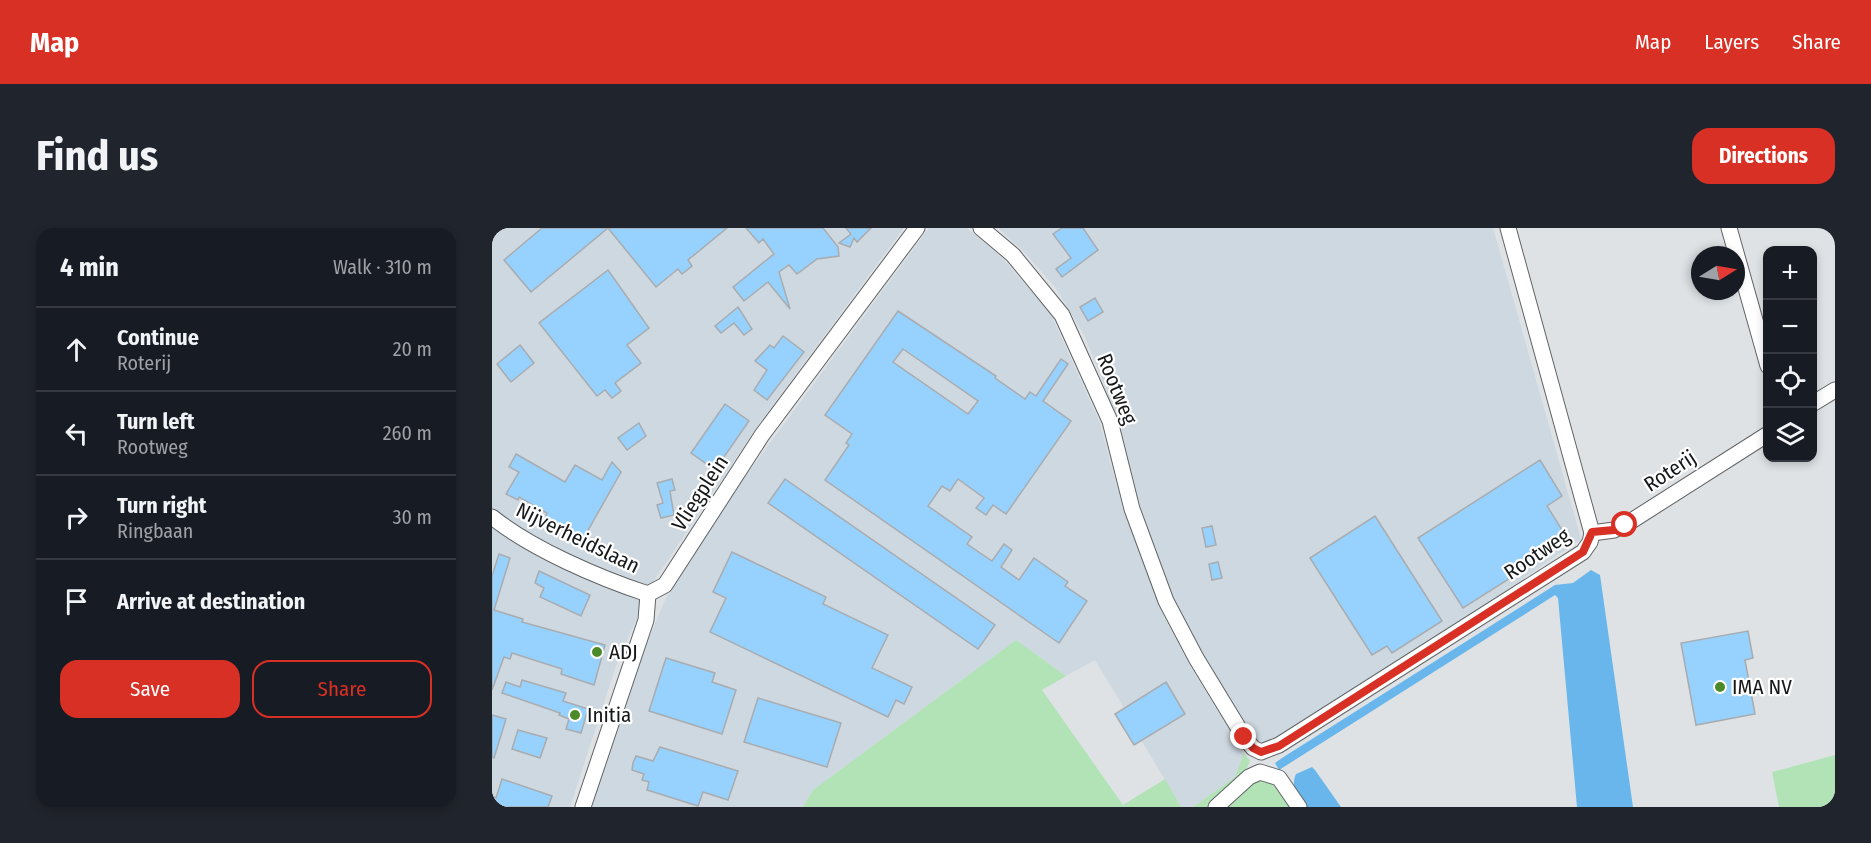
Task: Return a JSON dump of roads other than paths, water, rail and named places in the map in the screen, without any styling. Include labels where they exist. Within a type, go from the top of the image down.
[{"type":"street","name":"Vliegplein","points":[[648,594],[665,585],[762,435],[916,228]]},
{"type":"street","name":"Rootweg","points":[[981,228],[1013,255],[1047,293],[1062,315],[1110,421],[1132,509],[1149,558],[1177,625],[1244,737],[1253,748],[1261,752],[1279,746],[1583,552],[1592,532],[1508,228]]},
{"type":"street","points":[[1729,228],[1764,354]]},
{"type":"street","points":[[1817,401],[1835,390]]},
{"type":"street","name":"Roterij","points":[[1592,532],[1614,530],[1625,525],[1763,437]]},
{"type":"street","name":"Nijverheidslaan","points":[[492,517],[509,530],[554,555],[648,594]]},
{"type":"street","points":[[583,807],[629,663],[646,620],[648,594]]},
{"type":"street","points":[[1216,807],[1249,777],[1260,772],[1279,778],[1299,807]]},
{"type":"water","points":[[1591,570],[1600,575],[1633,807],[1577,807],[1558,598],[1555,595],[1279,770],[1275,763],[1282,758],[1555,585],[1573,583]]},
{"type":"water","points":[[1312,767],[1341,807],[1305,807],[1296,791],[1294,779],[1296,774]]},
{"type":"place","name":"ADJ","points":[[597,652]]},
{"type":"place","name":"IMA NV","points":[[1720,687]]},
{"type":"place","name":"Initia","points":[[575,715]]}]
